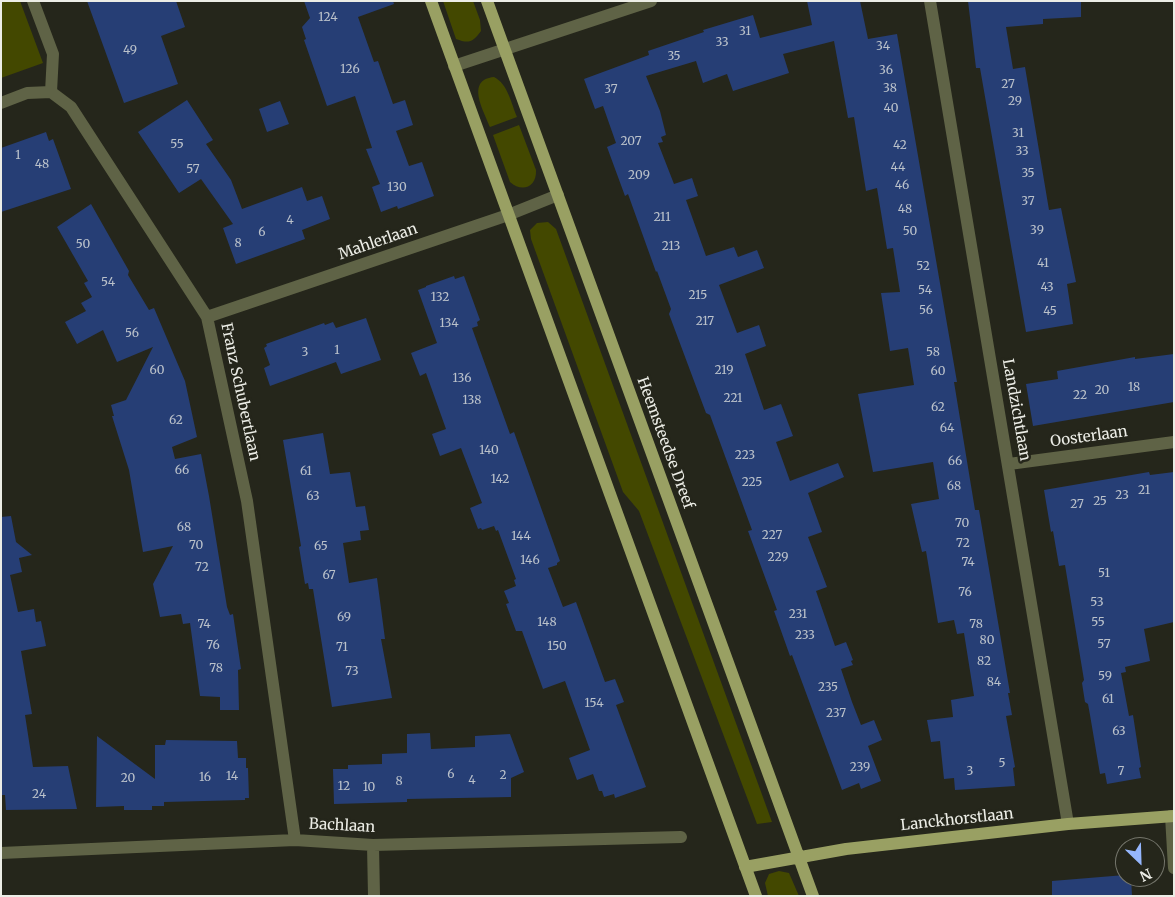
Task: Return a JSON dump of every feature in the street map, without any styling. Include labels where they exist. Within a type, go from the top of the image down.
[{"type":"main road","points":[[430,1],[756,896]]},
{"type":"main road","name":"Heemsteedse Dreef","points":[[487,1],[813,896]]},
{"type":"main road","name":"Lanckhorstlaan","points":[[746,867],[846,849],[1068,824],[1172,816]]},
{"type":"street","points":[[1,103],[27,94],[51,92],[53,54],[33,1]]},
{"type":"street","points":[[454,66],[651,1]]},
{"type":"street","name":"Landzichtlaan","points":[[930,1],[1068,824]]},
{"type":"street","name":"Franz Schubertlaan","points":[[51,92],[71,107],[207,317],[247,502],[296,840]]},
{"type":"street","name":"Mahlerlaan","points":[[207,317],[508,215],[558,195]]},
{"type":"street","name":"Oosterlaan","points":[[1009,464],[1174,442]]},
{"type":"street","points":[[1172,816],[1174,868]]},
{"type":"street","name":"Bachlaan","points":[[1,853],[296,840],[373,845],[681,837]]},
{"type":"street","points":[[373,845],[374,896]]},
{"type":"shaded area","points":[[1,1],[20,1],[43,63],[1,78]]},
{"type":"shaded area","points":[[443,1],[473,1],[480,20],[481,31],[476,38],[468,42],[456,39]]},
{"type":"shaded area","points":[[494,77],[506,89],[517,117],[490,127],[481,105],[478,90],[480,84],[485,79]]},
{"type":"shaded area","points":[[519,125],[536,170],[534,181],[524,188],[510,182],[493,135]]},
{"type":"shaded area","points":[[548,222],[556,229],[772,822],[757,824],[639,511],[623,492],[531,239],[530,230],[537,223]]},
{"type":"shaded area","points":[[779,871],[789,873],[799,896],[768,896],[765,883],[769,874]]},
{"type":"building","points":[[87,1],[176,1],[185,27],[161,36],[178,84],[124,103]]},
{"type":"building","points":[[304,1],[393,1],[394,4],[358,17],[374,62],[378,61],[393,104],[405,100],[413,125],[396,131],[409,166],[422,162],[434,196],[398,209],[397,206],[381,212],[372,187],[380,184],[366,149],[372,148],[355,96],[327,106],[304,40],[306,39],[302,27],[310,18]]},
{"type":"building","points":[[807,1],[860,1],[868,39],[897,34],[957,382],[954,382],[975,510],[979,510],[1010,693],[1008,693],[1012,715],[1006,716],[1015,767],[1013,768],[1015,786],[955,790],[954,778],[944,779],[940,741],[931,742],[927,720],[953,717],[951,700],[974,696],[964,633],[957,634],[954,620],[938,623],[926,551],[922,552],[911,504],[939,499],[933,462],[873,472],[858,394],[914,385],[908,348],[890,351],[881,293],[900,292],[893,248],[887,249],[877,188],[866,191],[854,117],[848,118],[834,41],[783,54],[789,73],[733,91],[727,74],[703,83],[696,61],[646,76],[660,111],[666,135],[661,137],[663,142],[658,143],[674,184],[692,178],[698,196],[686,200],[706,256],[734,247],[738,257],[757,250],[764,268],[719,285],[737,333],[759,325],[766,346],[745,354],[764,410],[781,404],[793,436],[776,442],[790,481],[838,463],[844,477],[808,493],[822,532],[808,537],[827,587],[816,591],[835,646],[846,642],[853,660],[851,661],[853,665],[841,669],[852,702],[861,725],[874,720],[882,740],[868,746],[881,781],[861,789],[859,783],[842,790],[774,611],[777,610],[748,531],[752,530],[710,415],[706,413],[669,314],[671,309],[657,271],[628,194],[625,196],[607,147],[616,143],[603,106],[595,109],[584,79],[649,55],[648,51],[704,32],[703,30],[753,15],[760,38],[812,25]]},
{"type":"building","points":[[968,1],[1081,1],[1081,17],[1043,19],[1043,24],[1006,27],[1013,69],[1025,67],[1049,210],[1061,208],[1076,282],[1067,284],[1073,324],[1026,332],[980,68],[976,68]]},
{"type":"building","points":[[187,100],[213,140],[206,144],[231,180],[242,209],[302,187],[307,201],[322,196],[330,219],[302,230],[305,239],[236,264],[223,228],[233,224],[201,179],[179,193],[138,132]]},
{"type":"building","points":[[280,101],[289,124],[267,132],[259,109]]},
{"type":"building","points":[[46,132],[49,141],[53,139],[71,189],[1,212],[1,148]]},
{"type":"building","points":[[91,204],[129,271],[128,275],[149,310],[154,308],[185,381],[197,437],[172,447],[175,459],[201,454],[227,607],[230,615],[233,614],[241,669],[238,670],[239,710],[220,710],[220,697],[200,696],[190,623],[183,624],[181,614],[160,617],[153,584],[173,546],[143,552],[129,470],[112,416],[114,416],[111,405],[126,400],[153,347],[117,362],[103,330],[77,344],[65,322],[86,311],[81,303],[92,297],[84,283],[88,281],[57,227]]},
{"type":"building","points":[[454,276],[455,279],[464,276],[480,320],[477,322],[478,326],[472,328],[510,434],[514,432],[560,561],[557,565],[548,568],[563,607],[576,602],[605,682],[615,679],[624,702],[616,705],[646,787],[615,798],[614,794],[604,797],[602,791],[599,791],[593,774],[577,780],[569,758],[590,750],[565,681],[543,689],[522,631],[516,631],[506,604],[509,603],[504,591],[516,586],[514,580],[516,579],[498,530],[496,531],[494,526],[482,530],[481,528],[478,529],[470,508],[482,503],[461,448],[440,456],[432,434],[446,429],[426,373],[420,376],[411,353],[437,343],[418,290]]},
{"type":"building","points":[[366,318],[381,360],[341,374],[336,362],[270,386],[264,368],[270,365],[264,348],[267,346],[266,344],[324,323],[325,325],[333,322],[336,328]]},
{"type":"building","points":[[1174,354],[1174,402],[1033,426],[1026,384],[1058,379],[1057,371],[1135,357],[1135,359]]},
{"type":"building","points":[[323,433],[330,474],[350,472],[356,507],[365,506],[369,530],[360,531],[361,540],[343,543],[349,583],[377,578],[385,639],[381,639],[392,698],[332,707],[313,589],[309,589],[308,583],[305,584],[299,547],[301,546],[283,440]]},
{"type":"building","points":[[1149,472],[1150,475],[1174,472],[1174,622],[1144,629],[1150,661],[1125,667],[1126,672],[1121,673],[1129,716],[1133,715],[1141,778],[1107,784],[1105,773],[1100,774],[1088,704],[1085,702],[1082,683],[1084,680],[1065,565],[1059,566],[1044,490]]},
{"type":"building","points":[[11,516],[16,542],[32,555],[19,558],[22,572],[10,575],[18,612],[34,609],[36,622],[41,621],[46,646],[21,651],[32,714],[25,715],[33,767],[68,766],[77,809],[6,810],[5,795],[1,795],[1,517]]},
{"type":"building","points":[[430,733],[431,749],[475,747],[475,736],[510,734],[524,772],[511,778],[511,797],[407,799],[407,802],[334,804],[333,769],[348,769],[348,765],[382,764],[382,754],[407,753],[407,734]]},
{"type":"building","points":[[97,736],[155,779],[155,745],[165,745],[166,740],[237,741],[238,758],[246,758],[249,798],[245,798],[245,800],[164,802],[164,806],[152,806],[152,810],[124,810],[124,806],[96,807]]},
{"type":"building","points":[[1115,876],[1115,887],[1132,887],[1132,896],[1052,896],[1052,881]]}]
